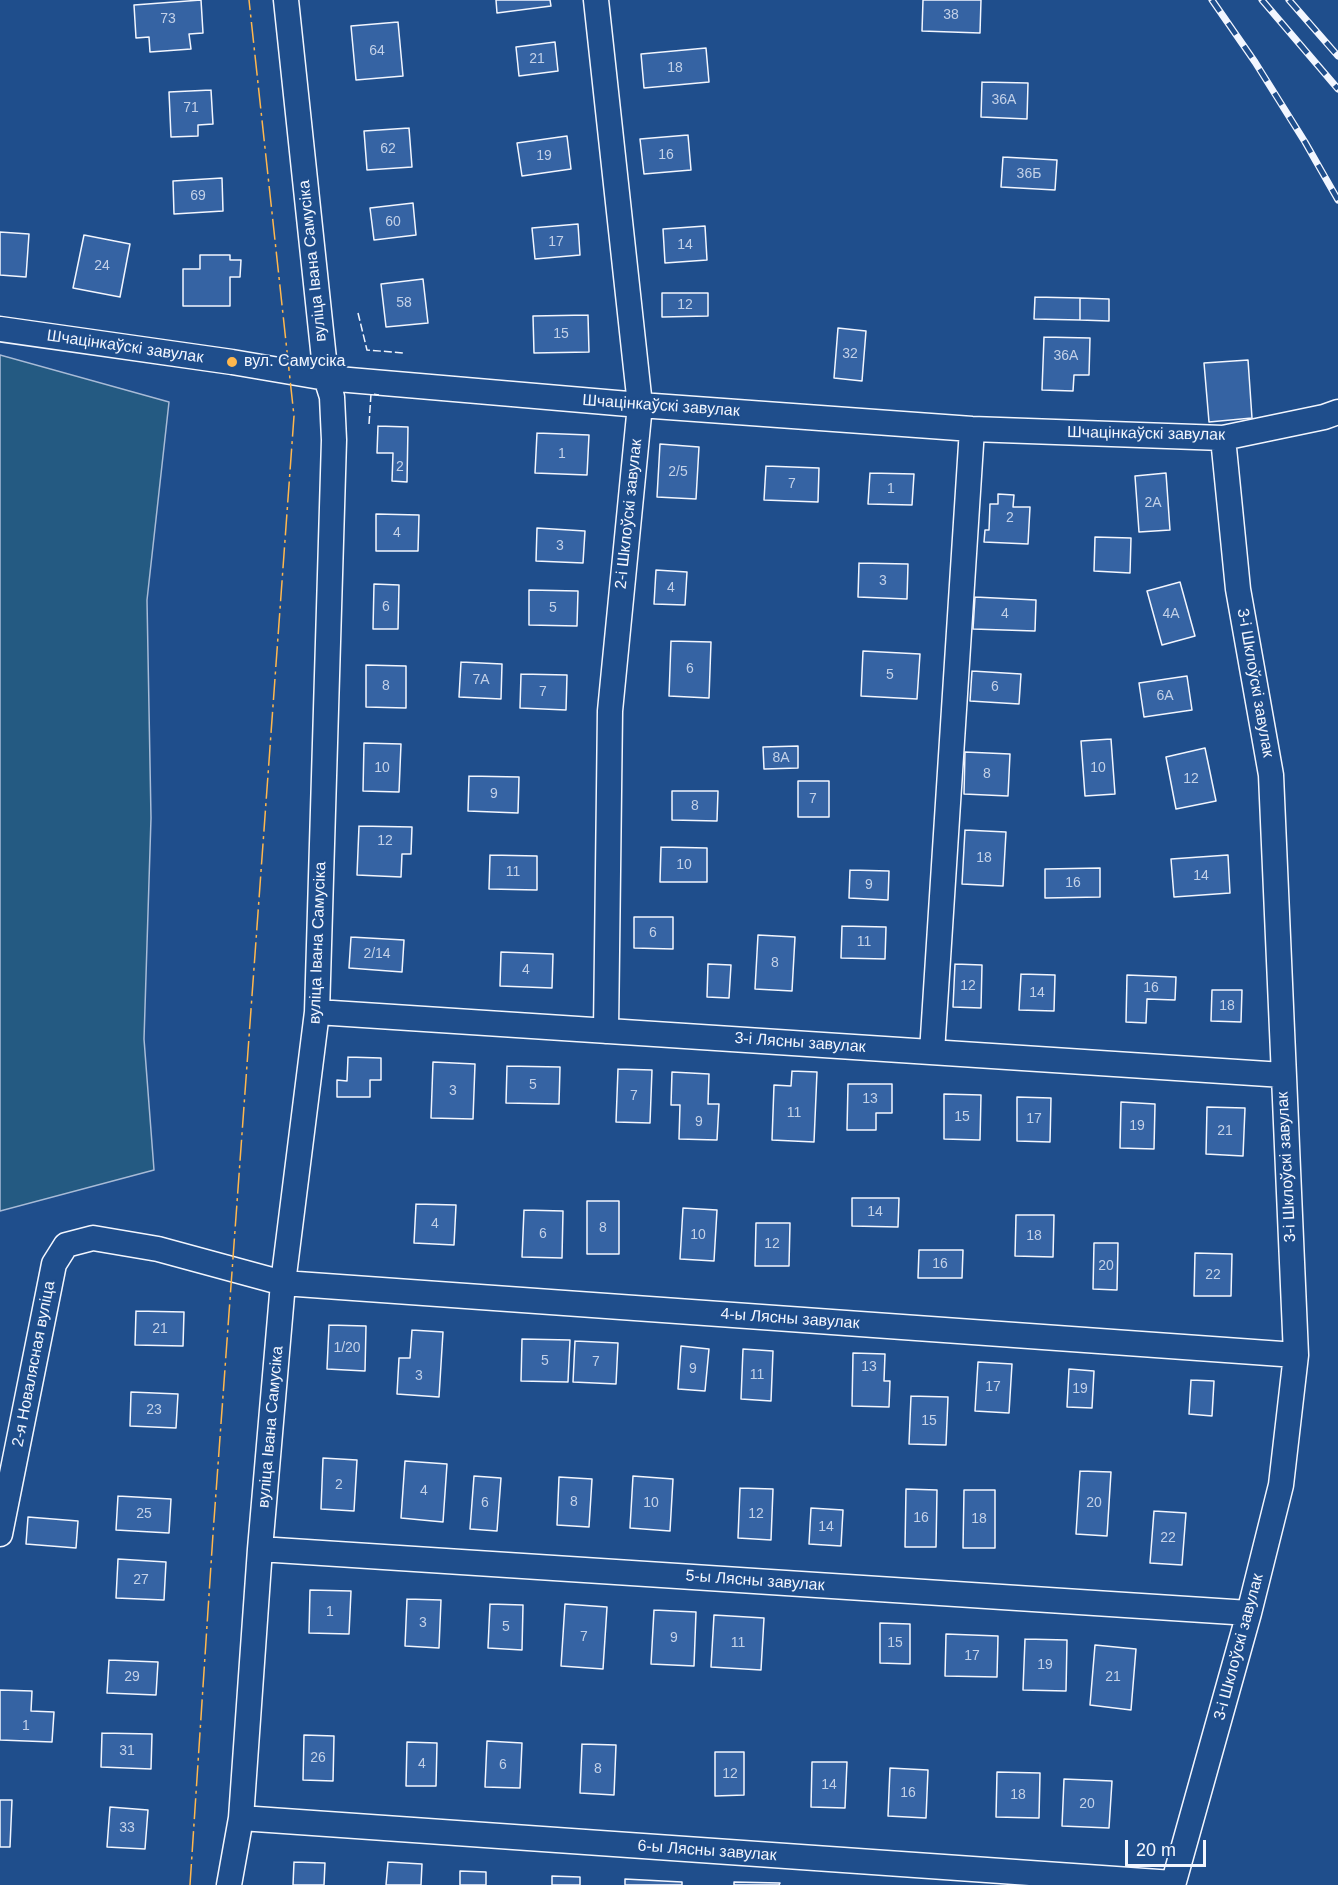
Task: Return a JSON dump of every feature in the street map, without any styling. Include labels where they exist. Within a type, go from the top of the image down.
[{"type":"street","name":"вуліца Івана Самусіка","points":[[229,1885],[241,1818],[260,1549],[283,1283],[317,1012],[334,440],[332,397],[326,378],[286,0]]},
{"type":"street","name":"2-і Шклоўскі завулак","points":[[596,0],[640,405],[610,711],[606,1031]]},
{"type":"street","name":"Шчацінкаўскі завулак","points":[[0,330],[232,362],[326,378],[640,405],[972,429],[1223,438],[1331,414]]},
{"type":"street","points":[[932,1052],[972,429]]},
{"type":"street","name":"3-і Шклоўскі завулак","points":[[1173,1884],[1249,1613],[1281,1485],[1296,1355],[1271,775],[1238,588],[1223,438]]},
{"type":"street","name":"3-і Лясны завулак","points":[[317,1012],[1283,1075]]},
{"type":"street","name":"4-ы Лясны завулак","points":[[54,1264],[66,1245],[93,1238],[158,1249],[283,1283],[1296,1355]]},
{"type":"street","name":"2-я Новалясная вуліца","points":[[0,1534],[54,1264]]},
{"type":"street","name":"5-ы Лясны завулак","points":[[260,1549],[1249,1613]]},
{"type":"street","name":"6-ы Лясны завулак","points":[[241,1818],[1173,1884]]},
{"type":"shaded area","points":[[0,355],[169,402],[147,600],[151,818],[144,1039],[154,1170],[0,1211]]},
{"type":"building","points":[[201,0],[203,33],[189,34],[191,49],[150,52],[149,37],[136,38],[134,5]]},
{"type":"building","points":[[496,0],[550,0],[551,6],[497,13]]},
{"type":"building","points":[[923,0],[981,0],[980,33],[922,31]]},
{"type":"building","points":[[398,22],[403,76],[356,80],[351,26]]},
{"type":"building","points":[[555,42],[558,71],[519,76],[516,47]]},
{"type":"building","points":[[706,48],[709,82],[644,88],[641,54]]},
{"type":"building","points":[[982,82],[1028,83],[1027,119],[981,117]]},
{"type":"building","points":[[211,90],[213,124],[198,125],[198,136],[171,137],[169,92]]},
{"type":"building","points":[[409,128],[412,167],[367,170],[364,131]]},
{"type":"building","points":[[688,135],[691,170],[644,174],[640,139]]},
{"type":"building","points":[[567,136],[571,169],[522,176],[517,143]]},
{"type":"building","points":[[1003,157],[1057,160],[1055,190],[1001,187]]},
{"type":"building","points":[[222,178],[223,211],[174,214],[173,181]]},
{"type":"building","points":[[413,203],[416,235],[374,240],[370,208]]},
{"type":"building","points":[[578,224],[580,255],[535,259],[532,228]]},
{"type":"building","points":[[705,226],[707,260],[665,263],[663,229]]},
{"type":"building","points":[[0,232],[29,234],[26,277],[0,275]]},
{"type":"building","points":[[84,235],[130,244],[120,297],[73,288]]},
{"type":"building","points":[[200,255],[230,255],[230,260],[241,260],[240,277],[230,277],[230,306],[183,306],[183,269],[200,269]]},
{"type":"building","points":[[423,279],[428,323],[386,327],[381,284]]},
{"type":"building","points":[[662,293],[708,293],[708,316],[662,317]]},
{"type":"building","points":[[1035,297],[1080,298],[1080,320],[1034,319]]},
{"type":"building","points":[[1080,298],[1109,299],[1109,321],[1080,320]]},
{"type":"building","points":[[588,315],[589,352],[534,353],[533,316]]},
{"type":"building","points":[[838,328],[866,331],[862,381],[834,378]]},
{"type":"building","points":[[1044,337],[1090,338],[1089,375],[1074,375],[1073,391],[1042,390]]},
{"type":"building","points":[[1248,360],[1252,418],[1209,422],[1204,363]]},
{"type":"building","points":[[378,426],[408,427],[407,482],[392,481],[393,453],[377,453]]},
{"type":"building","points":[[537,433],[589,435],[587,475],[535,473]]},
{"type":"building","points":[[660,444],[699,447],[696,499],[657,497]]},
{"type":"building","points":[[766,466],[819,468],[818,502],[764,500]]},
{"type":"building","points":[[870,473],[914,474],[912,505],[868,504]]},
{"type":"building","points":[[1166,473],[1170,530],[1139,532],[1135,476]]},
{"type":"building","points":[[998,494],[1014,495],[1013,507],[1030,507],[1028,544],[984,542],[985,530],[989,530],[990,504],[998,504]]},
{"type":"building","points":[[376,514],[419,515],[418,551],[376,551]]},
{"type":"building","points":[[537,528],[585,531],[583,563],[536,561]]},
{"type":"building","points":[[1095,537],[1131,538],[1130,573],[1094,571]]},
{"type":"building","points":[[859,563],[908,564],[907,599],[858,597]]},
{"type":"building","points":[[656,570],[687,572],[685,605],[654,604]]},
{"type":"building","points":[[1180,582],[1195,636],[1162,645],[1147,591]]},
{"type":"building","points":[[374,584],[399,585],[398,629],[373,629]]},
{"type":"building","points":[[529,590],[578,591],[577,626],[529,625]]},
{"type":"building","points":[[975,597],[1036,600],[1035,631],[973,629]]},
{"type":"building","points":[[671,641],[711,642],[709,698],[669,696]]},
{"type":"building","points":[[863,651],[920,654],[917,699],[861,696]]},
{"type":"building","points":[[461,662],[502,664],[501,699],[459,697]]},
{"type":"building","points":[[366,665],[406,666],[406,708],[366,707]]},
{"type":"building","points":[[972,671],[1021,674],[1019,704],[970,701]]},
{"type":"building","points":[[521,674],[567,675],[566,710],[520,708]]},
{"type":"building","points":[[1187,676],[1192,710],[1144,717],[1139,683]]},
{"type":"building","points":[[1111,739],[1115,794],[1085,796],[1081,741]]},
{"type":"building","points":[[364,743],[401,744],[399,792],[363,791]]},
{"type":"building","points":[[798,746],[798,768],[764,769],[763,747]]},
{"type":"building","points":[[1205,748],[1216,801],[1176,809],[1166,757]]},
{"type":"building","points":[[965,752],[1010,754],[1008,796],[964,794]]},
{"type":"building","points":[[469,776],[519,777],[518,813],[468,811]]},
{"type":"building","points":[[798,781],[829,781],[829,817],[798,817]]},
{"type":"building","points":[[672,791],[718,791],[717,821],[672,820]]},
{"type":"building","points":[[359,826],[412,827],[411,854],[402,854],[401,877],[357,875]]},
{"type":"building","points":[[965,830],[1006,832],[1003,886],[962,884]]},
{"type":"building","points":[[661,847],[707,848],[707,882],[660,882]]},
{"type":"building","points":[[490,855],[537,856],[537,890],[489,889]]},
{"type":"building","points":[[1228,855],[1230,893],[1174,897],[1171,859]]},
{"type":"building","points":[[1100,868],[1100,897],[1045,898],[1045,869]]},
{"type":"building","points":[[850,870],[889,871],[888,900],[849,898]]},
{"type":"building","points":[[634,917],[673,917],[673,949],[634,948]]},
{"type":"building","points":[[842,926],[886,927],[885,959],[841,958]]},
{"type":"building","points":[[758,935],[795,937],[792,991],[755,989]]},
{"type":"building","points":[[351,937],[404,940],[402,972],[349,968]]},
{"type":"building","points":[[501,952],[553,954],[552,988],[500,986]]},
{"type":"building","points":[[708,964],[731,965],[729,998],[707,997]]},
{"type":"building","points":[[955,964],[982,965],[981,1008],[953,1007]]},
{"type":"building","points":[[1021,974],[1055,975],[1054,1011],[1019,1010]]},
{"type":"building","points":[[1127,975],[1176,977],[1175,1000],[1147,999],[1146,1023],[1126,1022]]},
{"type":"building","points":[[1212,990],[1242,990],[1241,1022],[1211,1021]]},
{"type":"building","points":[[348,1057],[381,1058],[381,1080],[370,1080],[370,1097],[337,1097],[337,1080],[347,1081]]},
{"type":"building","points":[[433,1062],[475,1064],[473,1119],[431,1118]]},
{"type":"building","points":[[507,1066],[560,1067],[559,1104],[506,1103]]},
{"type":"building","points":[[618,1069],[652,1070],[650,1123],[616,1122]]},
{"type":"building","points":[[792,1071],[817,1072],[814,1142],[772,1140],[774,1085],[791,1086]]},
{"type":"building","points":[[672,1072],[709,1074],[708,1104],[719,1104],[717,1140],[679,1139],[680,1105],[671,1105]]},
{"type":"building","points":[[848,1084],[892,1084],[892,1113],[876,1113],[876,1130],[847,1130]]},
{"type":"building","points":[[944,1094],[981,1095],[980,1140],[944,1139]]},
{"type":"building","points":[[1017,1097],[1051,1098],[1050,1142],[1017,1141]]},
{"type":"building","points":[[1121,1102],[1155,1104],[1154,1149],[1120,1148]]},
{"type":"building","points":[[1207,1107],[1245,1108],[1243,1156],[1206,1154]]},
{"type":"building","points":[[852,1198],[899,1198],[898,1227],[852,1226]]},
{"type":"building","points":[[587,1201],[619,1201],[619,1254],[587,1254]]},
{"type":"building","points":[[416,1204],[456,1205],[454,1245],[414,1243]]},
{"type":"building","points":[[683,1208],[717,1210],[714,1261],[680,1259]]},
{"type":"building","points":[[524,1210],[563,1211],[562,1258],[522,1257]]},
{"type":"building","points":[[1016,1215],[1054,1215],[1053,1257],[1015,1256]]},
{"type":"building","points":[[756,1223],[790,1223],[789,1266],[755,1266]]},
{"type":"building","points":[[1094,1243],[1118,1243],[1117,1290],[1093,1289]]},
{"type":"building","points":[[919,1250],[963,1250],[962,1278],[918,1278]]},
{"type":"building","points":[[1195,1253],[1232,1254],[1231,1296],[1194,1296]]},
{"type":"building","points":[[136,1311],[184,1312],[183,1346],[135,1345]]},
{"type":"building","points":[[329,1325],[366,1326],[365,1371],[327,1369]]},
{"type":"building","points":[[412,1330],[443,1332],[439,1397],[397,1394],[399,1358],[410,1358]]},
{"type":"building","points":[[522,1339],[570,1340],[568,1382],[521,1381]]},
{"type":"building","points":[[575,1341],[618,1343],[616,1384],[573,1382]]},
{"type":"building","points":[[681,1346],[709,1349],[705,1391],[678,1389]]},
{"type":"building","points":[[743,1349],[773,1351],[771,1401],[741,1399]]},
{"type":"building","points":[[853,1353],[885,1354],[884,1381],[890,1381],[889,1407],[852,1406]]},
{"type":"building","points":[[978,1362],[1012,1364],[1009,1413],[975,1411]]},
{"type":"building","points":[[1069,1369],[1094,1371],[1092,1408],[1067,1407]]},
{"type":"building","points":[[1191,1380],[1214,1381],[1212,1416],[1189,1414]]},
{"type":"building","points":[[131,1392],[178,1394],[176,1428],[130,1426]]},
{"type":"building","points":[[911,1396],[948,1397],[946,1445],[909,1444]]},
{"type":"building","points":[[323,1458],[357,1460],[354,1511],[321,1509]]},
{"type":"building","points":[[405,1461],[447,1464],[443,1522],[401,1518]]},
{"type":"building","points":[[1080,1471],[1111,1472],[1107,1536],[1076,1534]]},
{"type":"building","points":[[474,1476],[501,1478],[497,1531],[470,1529]]},
{"type":"building","points":[[633,1476],[673,1479],[670,1531],[630,1528]]},
{"type":"building","points":[[559,1477],[592,1479],[589,1527],[557,1525]]},
{"type":"building","points":[[740,1488],[773,1489],[771,1540],[738,1538]]},
{"type":"building","points":[[906,1489],[937,1490],[936,1547],[905,1547]]},
{"type":"building","points":[[964,1490],[995,1490],[995,1548],[963,1548]]},
{"type":"building","points":[[118,1496],[171,1499],[169,1533],[116,1530]]},
{"type":"building","points":[[811,1508],[843,1510],[841,1546],[809,1544]]},
{"type":"building","points":[[1154,1511],[1186,1513],[1182,1565],[1150,1563]]},
{"type":"building","points":[[28,1517],[78,1521],[76,1548],[26,1544]]},
{"type":"building","points":[[118,1559],[166,1562],[164,1600],[116,1598]]},
{"type":"building","points":[[310,1590],[351,1591],[349,1634],[309,1633]]},
{"type":"building","points":[[407,1599],[441,1600],[439,1648],[405,1646]]},
{"type":"building","points":[[490,1604],[523,1605],[522,1650],[488,1648]]},
{"type":"building","points":[[565,1604],[607,1607],[603,1669],[561,1666]]},
{"type":"building","points":[[654,1610],[696,1612],[694,1666],[651,1664]]},
{"type":"building","points":[[714,1615],[764,1618],[761,1670],[711,1667]]},
{"type":"building","points":[[880,1623],[910,1624],[910,1664],[880,1663]]},
{"type":"building","points":[[946,1634],[998,1636],[997,1677],[945,1676]]},
{"type":"building","points":[[1025,1639],[1067,1640],[1066,1691],[1023,1690]]},
{"type":"building","points":[[1095,1645],[1136,1649],[1131,1710],[1090,1705]]},
{"type":"building","points":[[109,1660],[158,1662],[156,1695],[107,1693]]},
{"type":"building","points":[[0,1690],[32,1691],[31,1711],[54,1712],[52,1742],[0,1740]]},
{"type":"building","points":[[102,1733],[152,1734],[151,1769],[101,1767]]},
{"type":"building","points":[[304,1735],[334,1736],[333,1781],[303,1780]]},
{"type":"building","points":[[487,1741],[522,1743],[520,1788],[485,1787]]},
{"type":"building","points":[[407,1742],[437,1743],[436,1786],[406,1786]]},
{"type":"building","points":[[582,1744],[616,1745],[614,1795],[580,1793]]},
{"type":"building","points":[[715,1752],[744,1752],[744,1795],[715,1796]]},
{"type":"building","points":[[812,1762],[847,1762],[845,1808],[811,1807]]},
{"type":"building","points":[[890,1768],[928,1770],[926,1818],[888,1816]]},
{"type":"building","points":[[997,1772],[1040,1773],[1039,1818],[996,1817]]},
{"type":"building","points":[[1064,1779],[1112,1781],[1109,1828],[1062,1826]]},
{"type":"building","points":[[0,1800],[12,1800],[10,1847],[0,1847]]},
{"type":"building","points":[[110,1807],[148,1810],[145,1849],[107,1847]]},
{"type":"building","points":[[294,1862],[325,1863],[324,1885],[293,1885]]},
{"type":"building","points":[[388,1862],[422,1864],[421,1885],[386,1885]]},
{"type":"building","points":[[460,1871],[486,1872],[486,1885],[460,1885]]},
{"type":"building","points":[[552,1876],[580,1877],[580,1885],[552,1885]]},
{"type":"building","points":[[625,1879],[682,1882],[682,1885],[625,1885]]},
{"type":"building","points":[[734,1882],[780,1883],[779,1885],[734,1885]]},
{"type":"railway","points":[[1212,0],[1255,62],[1338,200]]},
{"type":"railway","points":[[1262,0],[1338,89]]},
{"type":"railway","points":[[1289,0],[1338,56]]},
{"type":"fence","points":[[358,313],[367,350],[404,353]]},
{"type":"fence","points":[[369,424],[371,394],[379,395]]},
{"type":"power","points":[[190,1885],[213,1534],[294,416],[249,0]]},
{"type":"place","name":"вул. Самусіка","points":[[232,362]]}]
